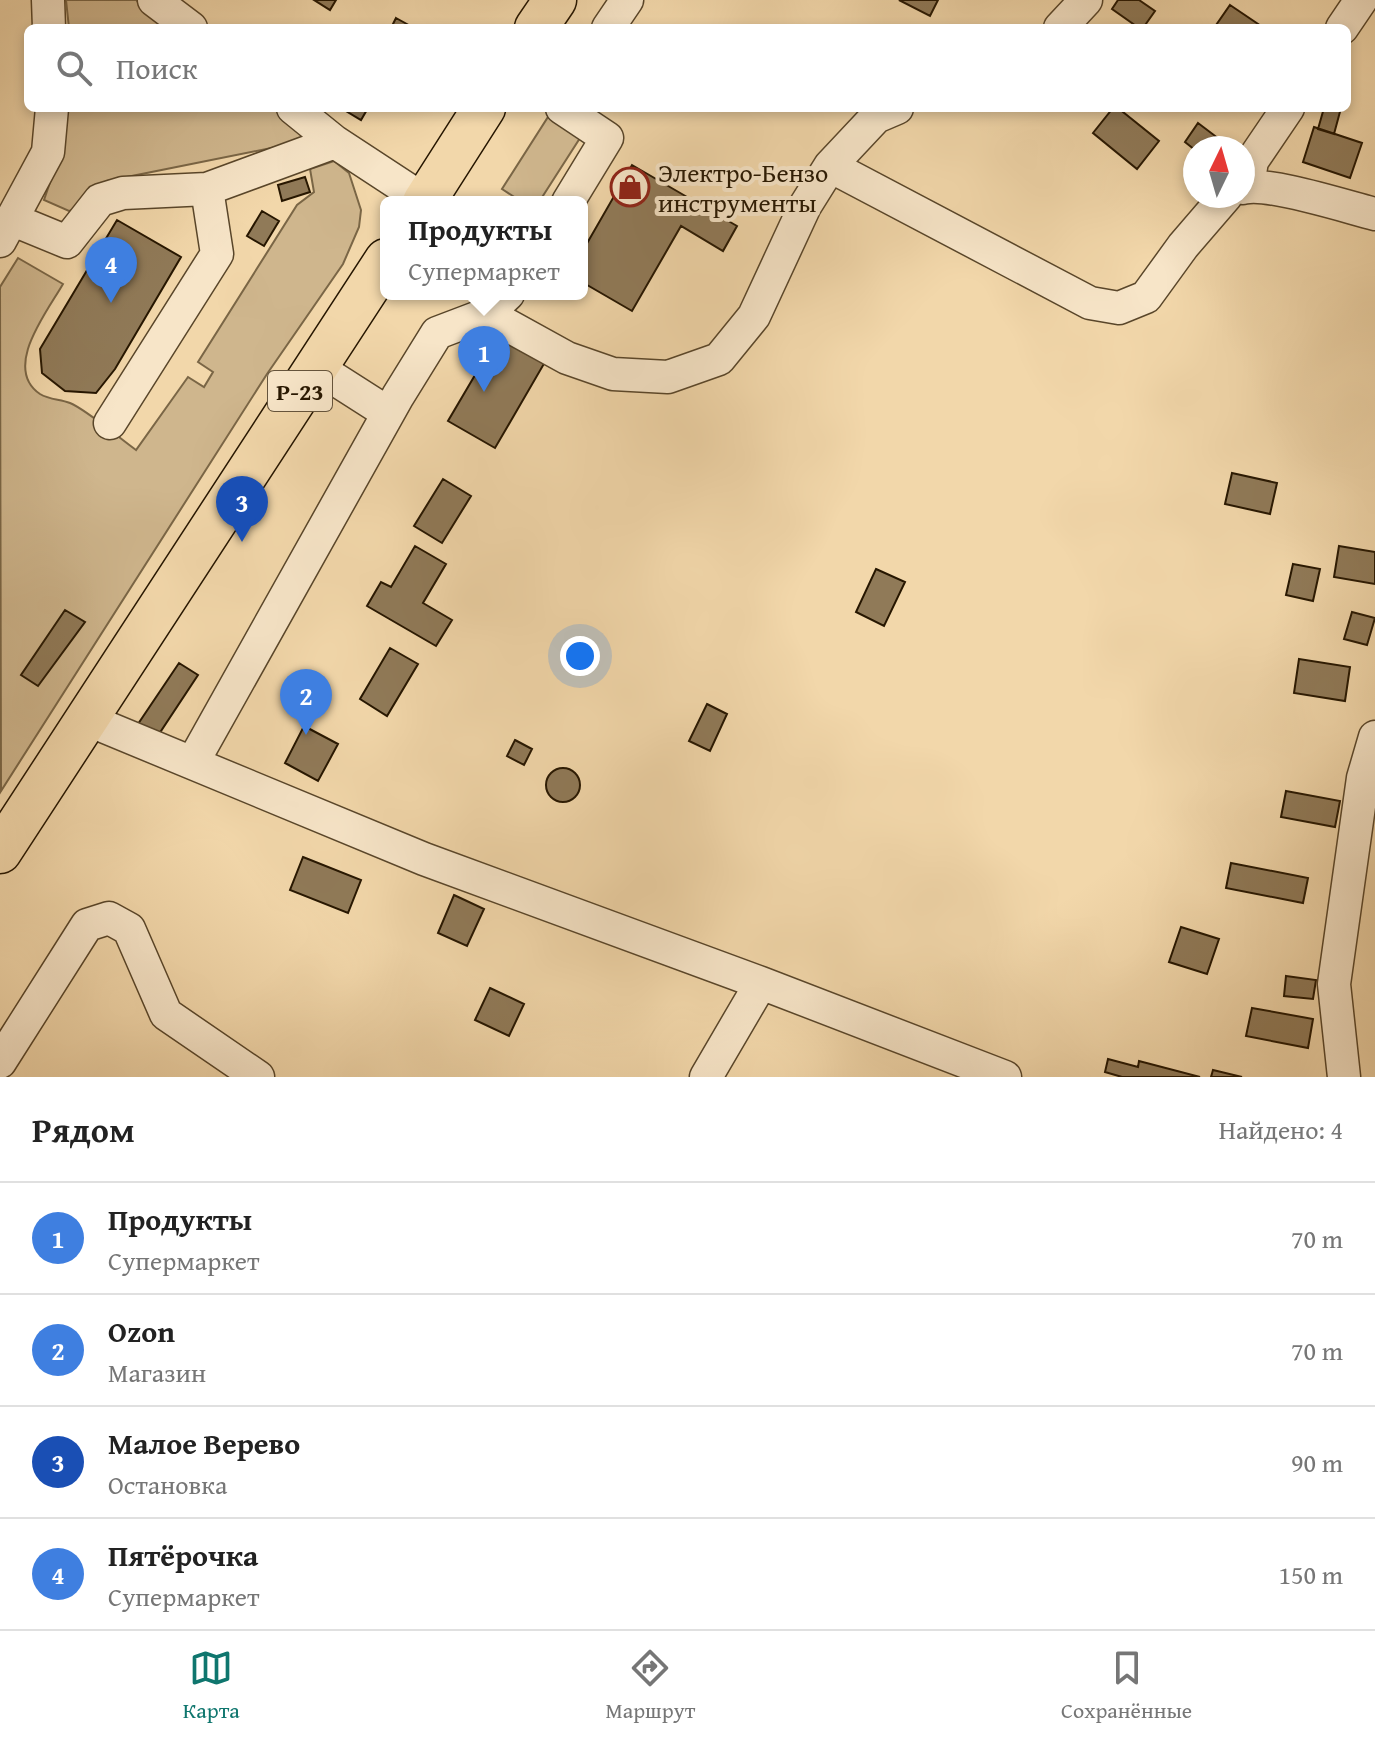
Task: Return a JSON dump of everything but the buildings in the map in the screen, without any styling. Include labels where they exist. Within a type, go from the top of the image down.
[{"type":"main road","points":[[539,24],[555,0]]},
{"type":"main road","points":[[428,196],[481,112]]},
{"type":"main road","name":"Р-23","points":[[0,852],[380,269]]},
{"type":"street","points":[[48,0],[49,24]]},
{"type":"street","points":[[154,0],[186,24]]},
{"type":"street","points":[[611,24],[627,0]]},
{"type":"street","points":[[1064,24],[1086,0]]},
{"type":"street","points":[[1345,24],[1361,0]]},
{"type":"street","points":[[52,112],[48,152],[6,230],[67,242],[100,200],[123,193],[207,189],[335,142]]},
{"type":"street","points":[[298,112],[335,142],[415,196]]},
{"type":"street","points":[[568,112],[607,138],[572,196]]},
{"type":"street","points":[[193,762],[388,413],[437,333],[497,304],[567,358],[613,374],[668,377],[719,359],[754,316],[805,206],[830,166],[876,117],[888,112]]},
{"type":"street","points":[[1255,157],[1285,112]]},
{"type":"street","points":[[830,166],[1090,303],[1119,308],[1146,297],[1183,246],[1221,208]]},
{"type":"street","points":[[110,423],[217,254],[207,189]]},
{"type":"street","points":[[1255,190],[1271,189],[1375,214]]},
{"type":"street","points":[[316,367],[388,413]]},
{"type":"street","points":[[86,719],[424,859],[1005,1077]]},
{"type":"street","points":[[1344,1077],[1334,984],[1363,778],[1375,737]]},
{"type":"street","points":[[0,1062],[87,925],[109,918],[129,929],[166,1014],[258,1077]]},
{"type":"street","points":[[706,1077],[761,983]]},
{"type":"shaded area","points":[[66,0],[136,0],[167,24],[69,24]]},
{"type":"shaded area","points":[[66,112],[281,112],[309,134],[301,142],[107,181],[86,206],[69,211],[44,200],[59,156]]},
{"type":"shaded area","points":[[548,117],[580,138],[543,196],[513,196],[502,189]]},
{"type":"shaded area","points":[[334,161],[349,173],[361,210],[359,227],[343,264],[267,374],[1,791],[0,287],[18,258],[63,284],[31,340],[25,370],[29,383],[40,394],[70,403],[85,412],[136,450],[188,377],[204,387],[213,372],[198,362],[297,205],[314,192],[310,169]]},
{"type":"place","name":"Электро-Бензо инструменты","points":[[630,187]]},
{"type":"place","name":"Пятёрочка","points":[[111,303]]},
{"type":"place","name":"Продукты","points":[[484,392]]},
{"type":"place","name":"Малое Верево","points":[[242,542]]},
{"type":"place","name":"Ozon","points":[[306,735]]}]
